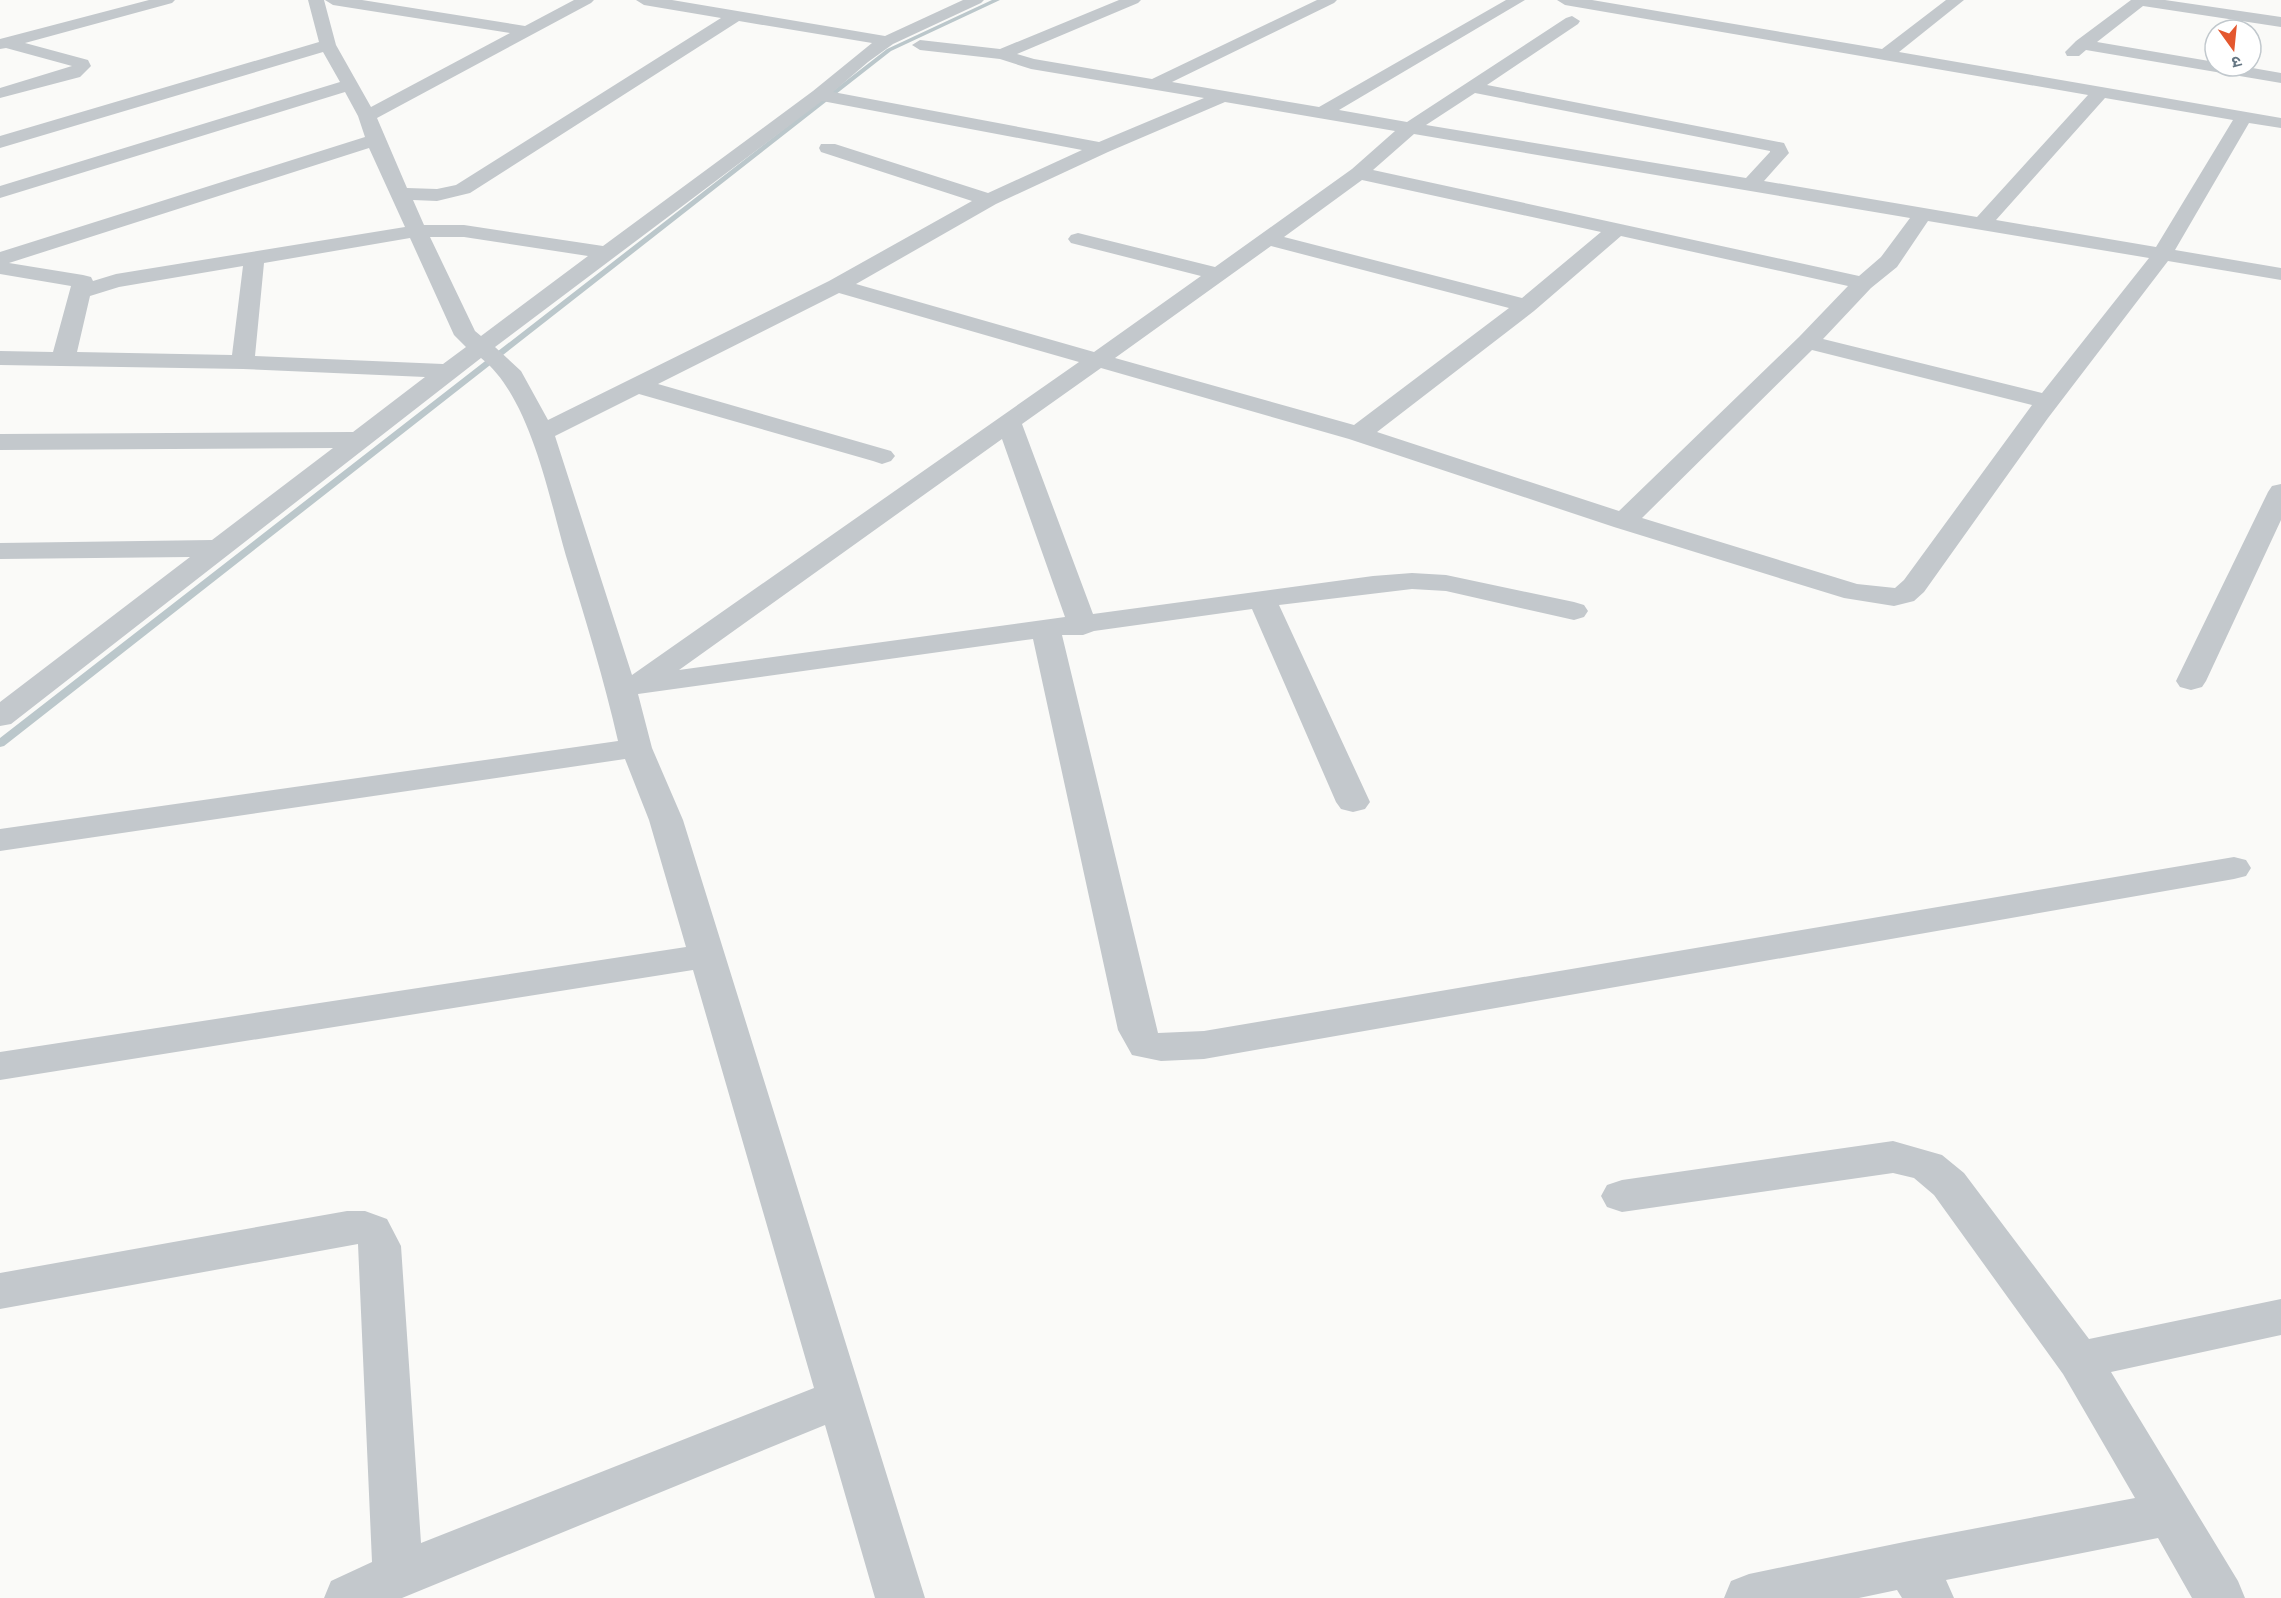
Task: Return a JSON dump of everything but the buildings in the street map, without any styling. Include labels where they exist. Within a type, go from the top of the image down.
[{"type":"street","points":[[3,43],[167,0]]},
{"type":"street","points":[[316,0],[328,45],[367,116],[375,140],[465,335],[495,359],[542,434],[630,686],[636,748],[666,820],[900,1598]]},
{"type":"street","points":[[333,0],[525,32]]},
{"type":"street","points":[[367,116],[586,0]]},
{"type":"street","points":[[644,0],[887,41]]},
{"type":"street","points":[[689,8],[712,0]]},
{"type":"street","points":[[0,358],[243,362],[448,371],[495,359],[607,253],[824,95],[862,58],[887,41],[976,0]]},
{"type":"street","points":[[1002,54],[1133,0]]},
{"type":"street","points":[[1155,84],[1329,0]]},
{"type":"street","points":[[1322,114],[1517,0]]},
{"type":"street","points":[[1649,15],[1674,0]]},
{"type":"street","points":[[1885,55],[1956,0]]},
{"type":"street","points":[[2043,81],[2082,44],[2140,0],[2281,22]]},
{"type":"street","points":[[630,686],[1268,239],[1359,173],[1408,129],[1473,87],[1568,10],[1649,15],[2281,123]]},
{"type":"street","points":[[400,194],[437,195],[463,189],[735,16]]},
{"type":"street","points":[[0,93],[74,73],[83,66],[3,43]]},
{"type":"street","points":[[2082,44],[2281,78]]},
{"type":"street","points":[[0,142],[328,45]]},
{"type":"street","points":[[920,45],[1002,54],[1031,64],[1408,129],[2281,274]]},
{"type":"street","points":[[0,192],[349,85]]},
{"type":"street","points":[[1473,87],[1777,147],[1780,153],[1749,186]]},
{"type":"street","points":[[1982,223],[2101,92]]},
{"type":"street","points":[[824,95],[1101,147]]},
{"type":"street","points":[[542,434],[837,286],[989,200],[1101,147],[1224,96]]},
{"type":"street","points":[[837,286],[1358,434],[1624,521],[1854,592],[1884,598],[1904,595],[1914,586],[2048,402],[2162,255],[2244,116]]},
{"type":"street","points":[[0,260],[375,140]]},
{"type":"street","points":[[828,148],[989,200]]},
{"type":"street","points":[[1359,173],[1863,283]]},
{"type":"street","points":[[1624,521],[1807,342],[1863,283],[1888,262],[1923,214]]},
{"type":"street","points":[[1358,434],[1526,306],[1617,230]]},
{"type":"street","points":[[81,292],[116,281],[417,231],[464,231],[607,253]]},
{"type":"street","points":[[1078,239],[1217,274]]},
{"type":"street","points":[[1268,239],[1526,306]]},
{"type":"street","points":[[243,362],[254,259]]},
{"type":"street","points":[[0,268],[83,282],[63,360]]},
{"type":"street","points":[[1807,342],[2048,402]]},
{"type":"street","points":[[0,717],[448,371]]},
{"type":"street","points":[[637,386],[882,456]]},
{"type":"street","points":[[1009,422],[1083,626]]},
{"type":"street","points":[[0,442],[359,440]]},
{"type":"street","points":[[2191,681],[2281,492]]},
{"type":"street","points":[[0,551],[218,548]]},
{"type":"street","points":[[630,686],[1083,626],[1262,598],[1412,581],[1446,584],[1575,611]]},
{"type":"street","points":[[1262,598],[1353,802]]},
{"type":"street","points":[[1046,630],[1137,1029],[1146,1044],[1157,1047],[1204,1045],[2234,868]]},
{"type":"street","points":[[0,840],[636,748]]},
{"type":"street","points":[[0,1066],[706,956]]},
{"type":"street","points":[[1622,1196],[1893,1157],[1927,1166],[1949,1184],[2079,1360],[2220,1598]]},
{"type":"street","points":[[0,1291],[346,1228],[367,1227],[374,1232],[380,1246],[398,1575]]},
{"type":"street","points":[[2079,1360],[2281,1317]]},
{"type":"street","points":[[349,1598],[398,1575],[841,1398]]},
{"type":"street","points":[[1749,1598],[1919,1581],[2170,1514]]},
{"type":"waterway","points":[[0,744],[889,50],[997,0]]}]
